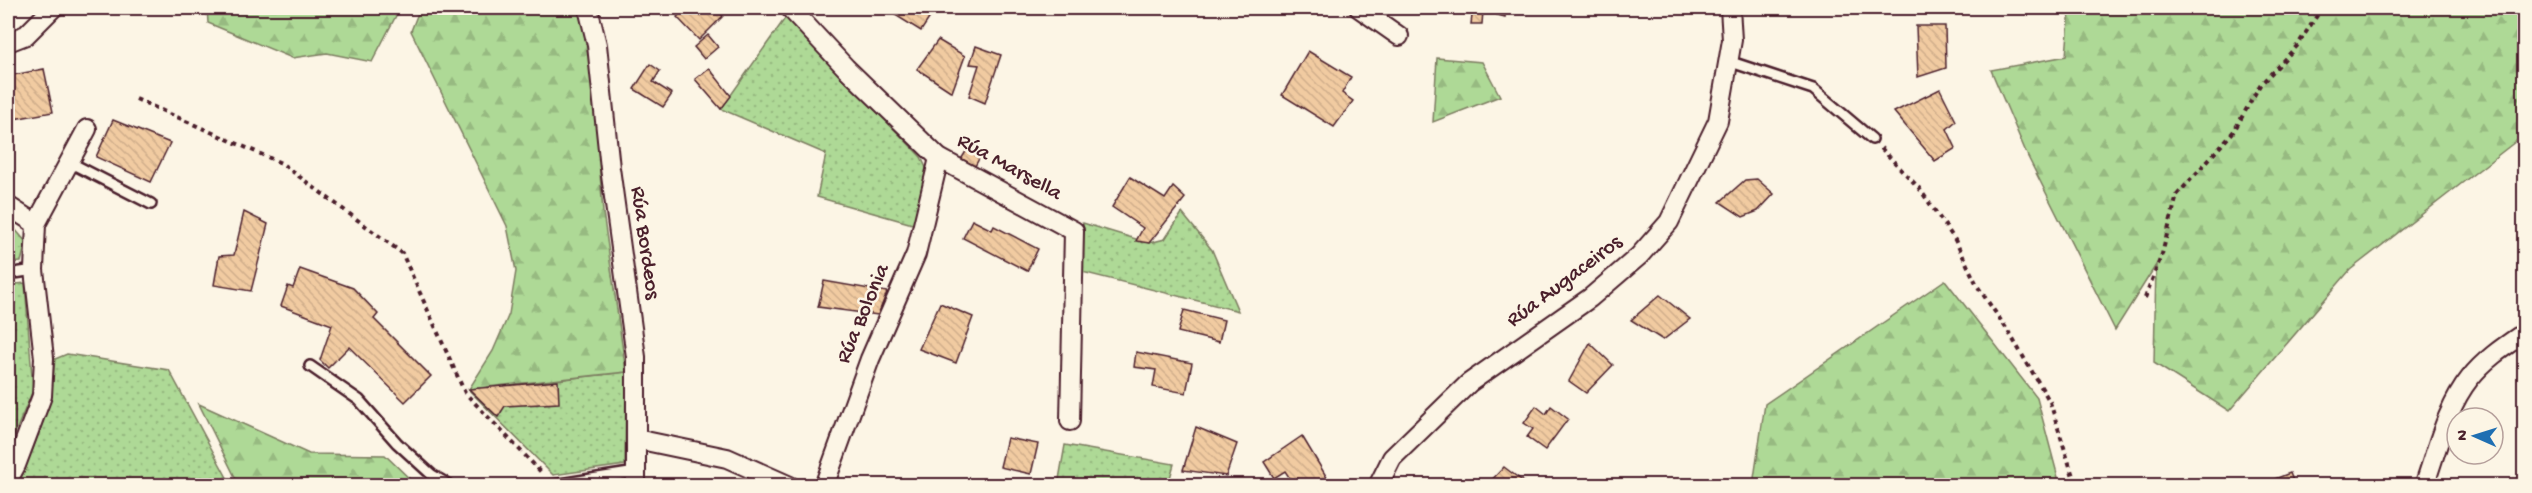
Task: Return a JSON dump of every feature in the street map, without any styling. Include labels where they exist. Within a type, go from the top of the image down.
[{"type":"street","points":[[8,42],[26,35],[53,8]]},
{"type":"street","name":"Rúa Bordeos","points":[[588,8],[597,45],[610,168],[636,357],[636,479]]},
{"type":"street","name":"Rúa Marsella","points":[[790,8],[846,68],[939,158],[1074,231],[1070,421]]},
{"type":"street","points":[[1359,8],[1399,36]]},
{"type":"street","name":"Rúa Augaceiros","points":[[1378,486],[1392,458],[1469,383],[1590,298],[1639,256],[1670,222],[1718,121],[1732,40],[1730,8]]},
{"type":"street","points":[[8,480],[42,396],[44,358],[34,270],[36,224],[87,129]]},
{"type":"street","name":"Rúa Bolonia","points":[[824,486],[870,359],[916,254],[939,158]]},
{"type":"street","points":[[8,207],[36,224]]},
{"type":"street","points":[[2424,486],[2450,412],[2470,378],[2497,352],[2524,333]]},
{"type":"street","points":[[636,439],[727,458],[790,486]]},
{"type":"lane","points":[[1728,61],[1813,89],[1872,139]]},
{"type":"lane","points":[[69,162],[151,204]]},
{"type":"lane","points":[[8,274],[34,270]]},
{"type":"lane","points":[[310,366],[359,400],[397,443],[432,475],[451,486]]},
{"type":"lane","points":[[550,485],[636,479]]},
{"type":"path","points":[[2145,298],[2162,254],[2177,195],[2234,131],[2260,85],[2297,46],[2322,8]]},
{"type":"path","points":[[136,99],[281,163],[402,253],[465,393],[550,485]]},
{"type":"path","points":[[1872,139],[1919,188],[1955,240],[1978,287],[2008,331],[2050,402],[2076,486]]},
{"type":"green space","points":[[207,8],[400,8],[372,62],[327,53],[292,58],[208,23]]},
{"type":"green space","points":[[420,8],[579,8],[592,70],[603,212],[626,372],[469,389],[493,351],[509,314],[516,271],[507,226],[411,31]]},
{"type":"green space","points":[[2070,8],[2524,8],[2524,135],[2350,270],[2229,411],[2154,363],[2156,265],[2115,330],[2028,157],[1991,70],[2066,56]]},
{"type":"green space","points":[[786,17],[921,157],[928,172],[916,225],[817,197],[826,154],[721,109]]},
{"type":"green space","points":[[1437,58],[1482,62],[1500,96],[1433,122]]},
{"type":"green space","points":[[1182,213],[1212,250],[1238,311],[1082,272],[1083,223],[1149,243],[1165,239]]},
{"type":"green space","points":[[8,221],[26,242],[21,262],[8,263]]},
{"type":"green space","points":[[1945,280],[2037,398],[2060,485],[1753,485],[1765,404]]},
{"type":"green space","points":[[25,283],[33,390],[8,450],[8,285]]},
{"type":"green space","points":[[67,354],[169,370],[231,485],[13,486],[33,449],[51,399],[55,359]]},
{"type":"green space","points":[[626,372],[625,465],[553,475],[469,390]]},
{"type":"green space","points":[[199,404],[309,454],[385,455],[416,485],[239,485]]},
{"type":"green space","points":[[1065,445],[1174,464],[1168,485],[1058,485]]},
{"type":"building","points":[[687,8],[715,8],[723,16],[699,40],[677,17]]},
{"type":"building","points":[[884,8],[936,8],[921,31]]},
{"type":"building","points":[[1473,8],[1506,8],[1505,17],[1483,11],[1482,24],[1471,24]]},
{"type":"building","points":[[1916,26],[1945,26],[1946,68],[1918,77]]},
{"type":"building","points":[[708,35],[718,47],[704,59],[694,47]]},
{"type":"building","points":[[938,40],[965,56],[952,92],[917,69]]},
{"type":"building","points":[[976,46],[1001,55],[985,103],[969,96],[979,65],[970,64]]},
{"type":"building","points":[[1308,51],[1351,77],[1342,93],[1353,101],[1334,127],[1282,95]]},
{"type":"building","points":[[650,64],[660,71],[653,82],[672,94],[663,107],[634,89]]},
{"type":"building","points":[[709,68],[731,96],[721,109],[695,79]]},
{"type":"building","points":[[44,69],[53,112],[8,120],[8,76]]},
{"type":"building","points":[[1940,89],[1956,121],[1947,129],[1956,148],[1935,161],[1894,112]]},
{"type":"building","points":[[113,120],[170,143],[151,182],[96,157]]},
{"type":"building","points":[[970,145],[982,153],[974,168],[960,161]]},
{"type":"building","points":[[1130,177],[1165,199],[1173,187],[1185,198],[1149,243],[1136,241],[1143,228],[1112,207]]},
{"type":"building","points":[[1757,179],[1774,194],[1758,211],[1743,217],[1720,202],[1745,180]]},
{"type":"building","points":[[244,212],[268,224],[251,291],[214,285],[219,256],[234,255]]},
{"type":"building","points":[[972,220],[992,230],[994,226],[1038,249],[1027,271],[963,238]]},
{"type":"building","points":[[300,269],[353,288],[378,314],[374,319],[431,376],[405,402],[349,347],[328,368],[320,360],[332,325],[281,306],[288,286],[293,288]]},
{"type":"building","points":[[824,281],[887,292],[878,315],[818,307]]},
{"type":"building","points":[[1660,295],[1690,319],[1663,340],[1631,320]]},
{"type":"building","points":[[940,303],[973,317],[956,363],[919,349]]},
{"type":"building","points":[[1184,310],[1224,320],[1219,342],[1178,332]]},
{"type":"building","points":[[1590,343],[1613,365],[1586,393],[1569,381]]},
{"type":"building","points":[[1136,352],[1192,363],[1186,393],[1153,387],[1156,370],[1134,367]]},
{"type":"building","points":[[558,381],[559,403],[505,406],[498,417],[469,389]]},
{"type":"building","points":[[1536,406],[1546,414],[1551,406],[1568,419],[1545,450],[1527,437],[1533,429],[1524,423]]},
{"type":"building","points":[[1196,427],[1237,444],[1226,476],[1183,470]]},
{"type":"building","points":[[1302,436],[1332,486],[1295,486],[1285,471],[1274,478],[1264,462]]},
{"type":"building","points":[[1007,438],[1038,444],[1031,474],[1000,467]]},
{"type":"building","points":[[1504,467],[1529,486],[1486,486]]},
{"type":"building","points":[[2290,473],[2295,486],[2278,486],[2275,479]]}]
